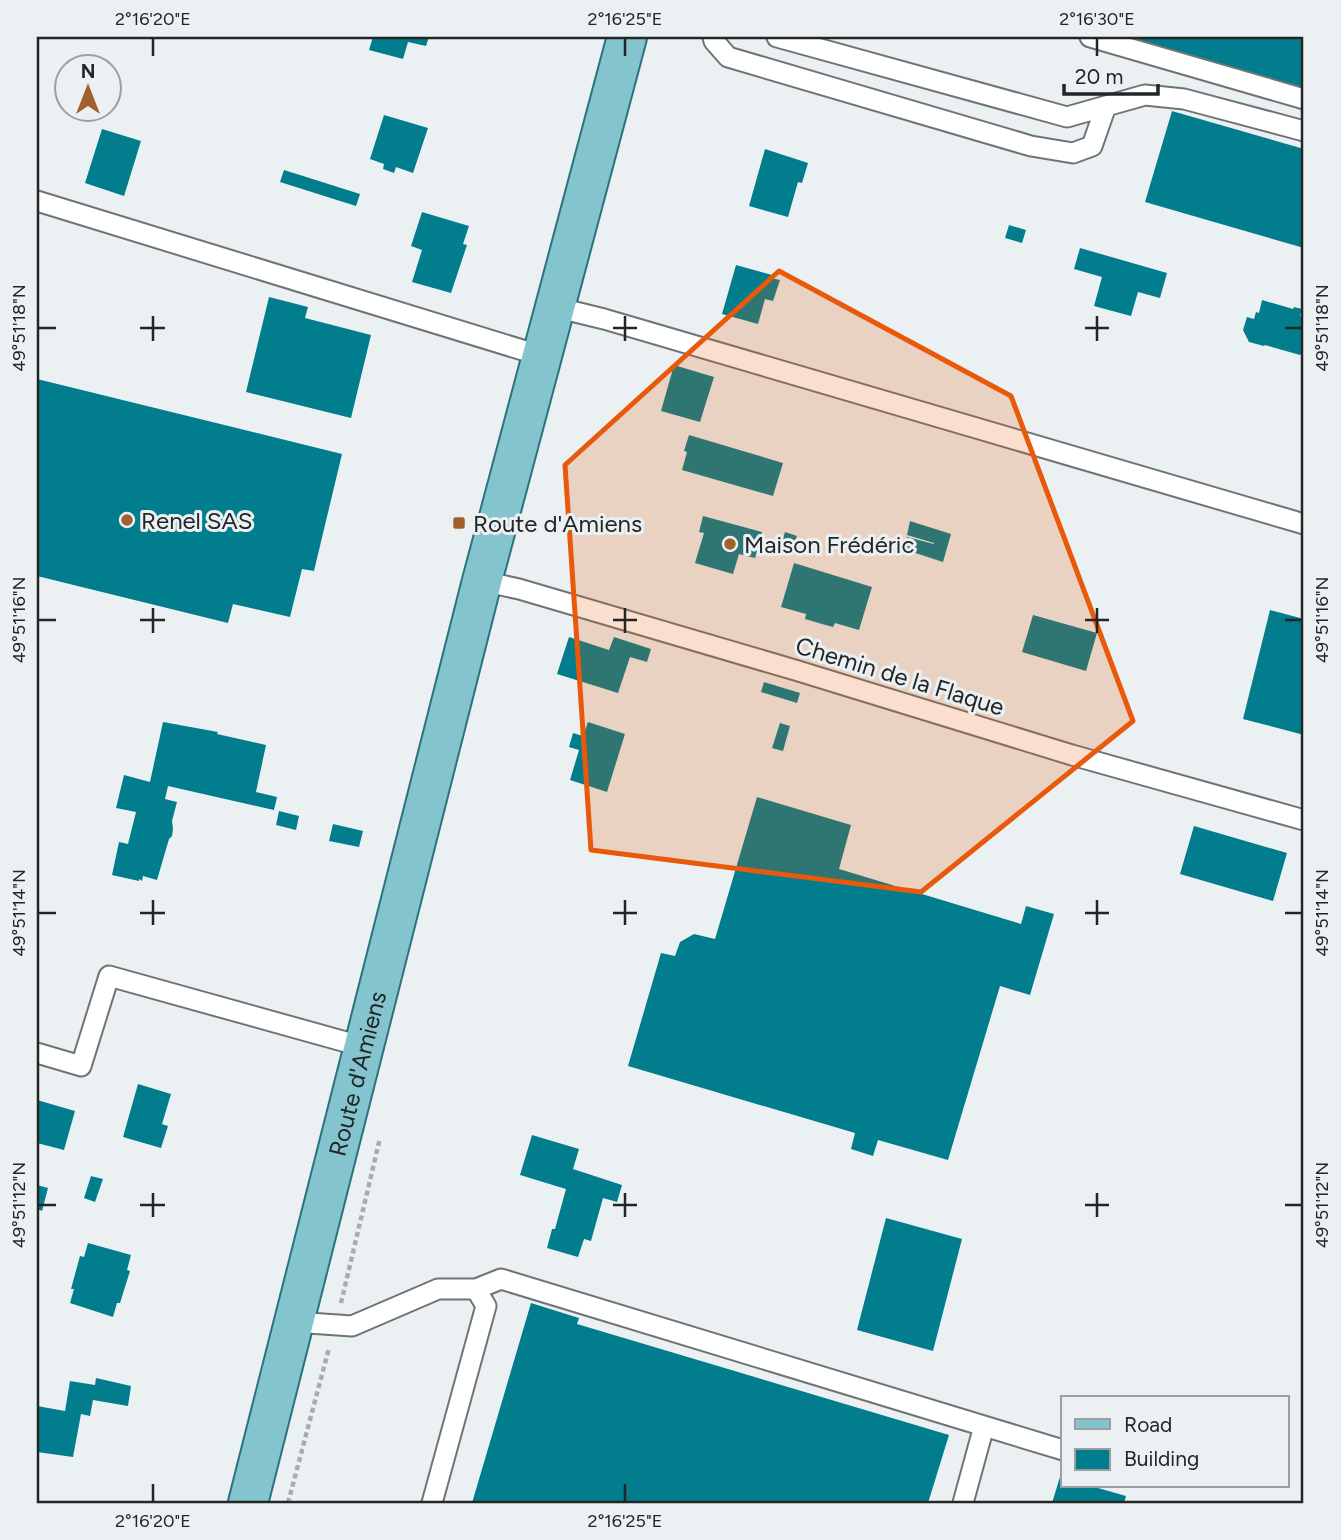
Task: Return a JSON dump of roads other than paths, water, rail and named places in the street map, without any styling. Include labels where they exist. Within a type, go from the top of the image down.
[{"type":"main road","name":"Route d'Amiens","points":[[248,1503],[482,581],[627,37]]},
{"type":"lane","points":[[713,37],[728,57],[1031,146],[1073,153],[1092,146],[1106,106]]},
{"type":"lane","points":[[777,37],[1067,117],[1145,95],[1184,99],[1304,131]]},
{"type":"lane","points":[[1090,37],[1304,100]]},
{"type":"lane","points":[[37,201],[541,356]]},
{"type":"lane","points":[[555,307],[604,319],[1304,524]]},
{"type":"lane","name":"Chemin de la Flaque","points":[[482,581],[571,604],[1072,755],[1304,820]]},
{"type":"lane","points":[[37,1053],[81,1066],[109,976],[364,1047]]},
{"type":"lane","points":[[294,1322],[352,1326],[439,1289],[476,1289],[501,1279],[1061,1449]]},
{"type":"lane","points":[[432,1503],[486,1306],[476,1289]]},
{"type":"lane","points":[[963,1503],[984,1426]]},
{"type":"place","name":"Renel SAS","points":[[127,520]]},
{"type":"place","name":"Route d'Amiens","points":[[459,523]]},
{"type":"place","name":"Maison Frédéric","points":[[730,544]]}]
